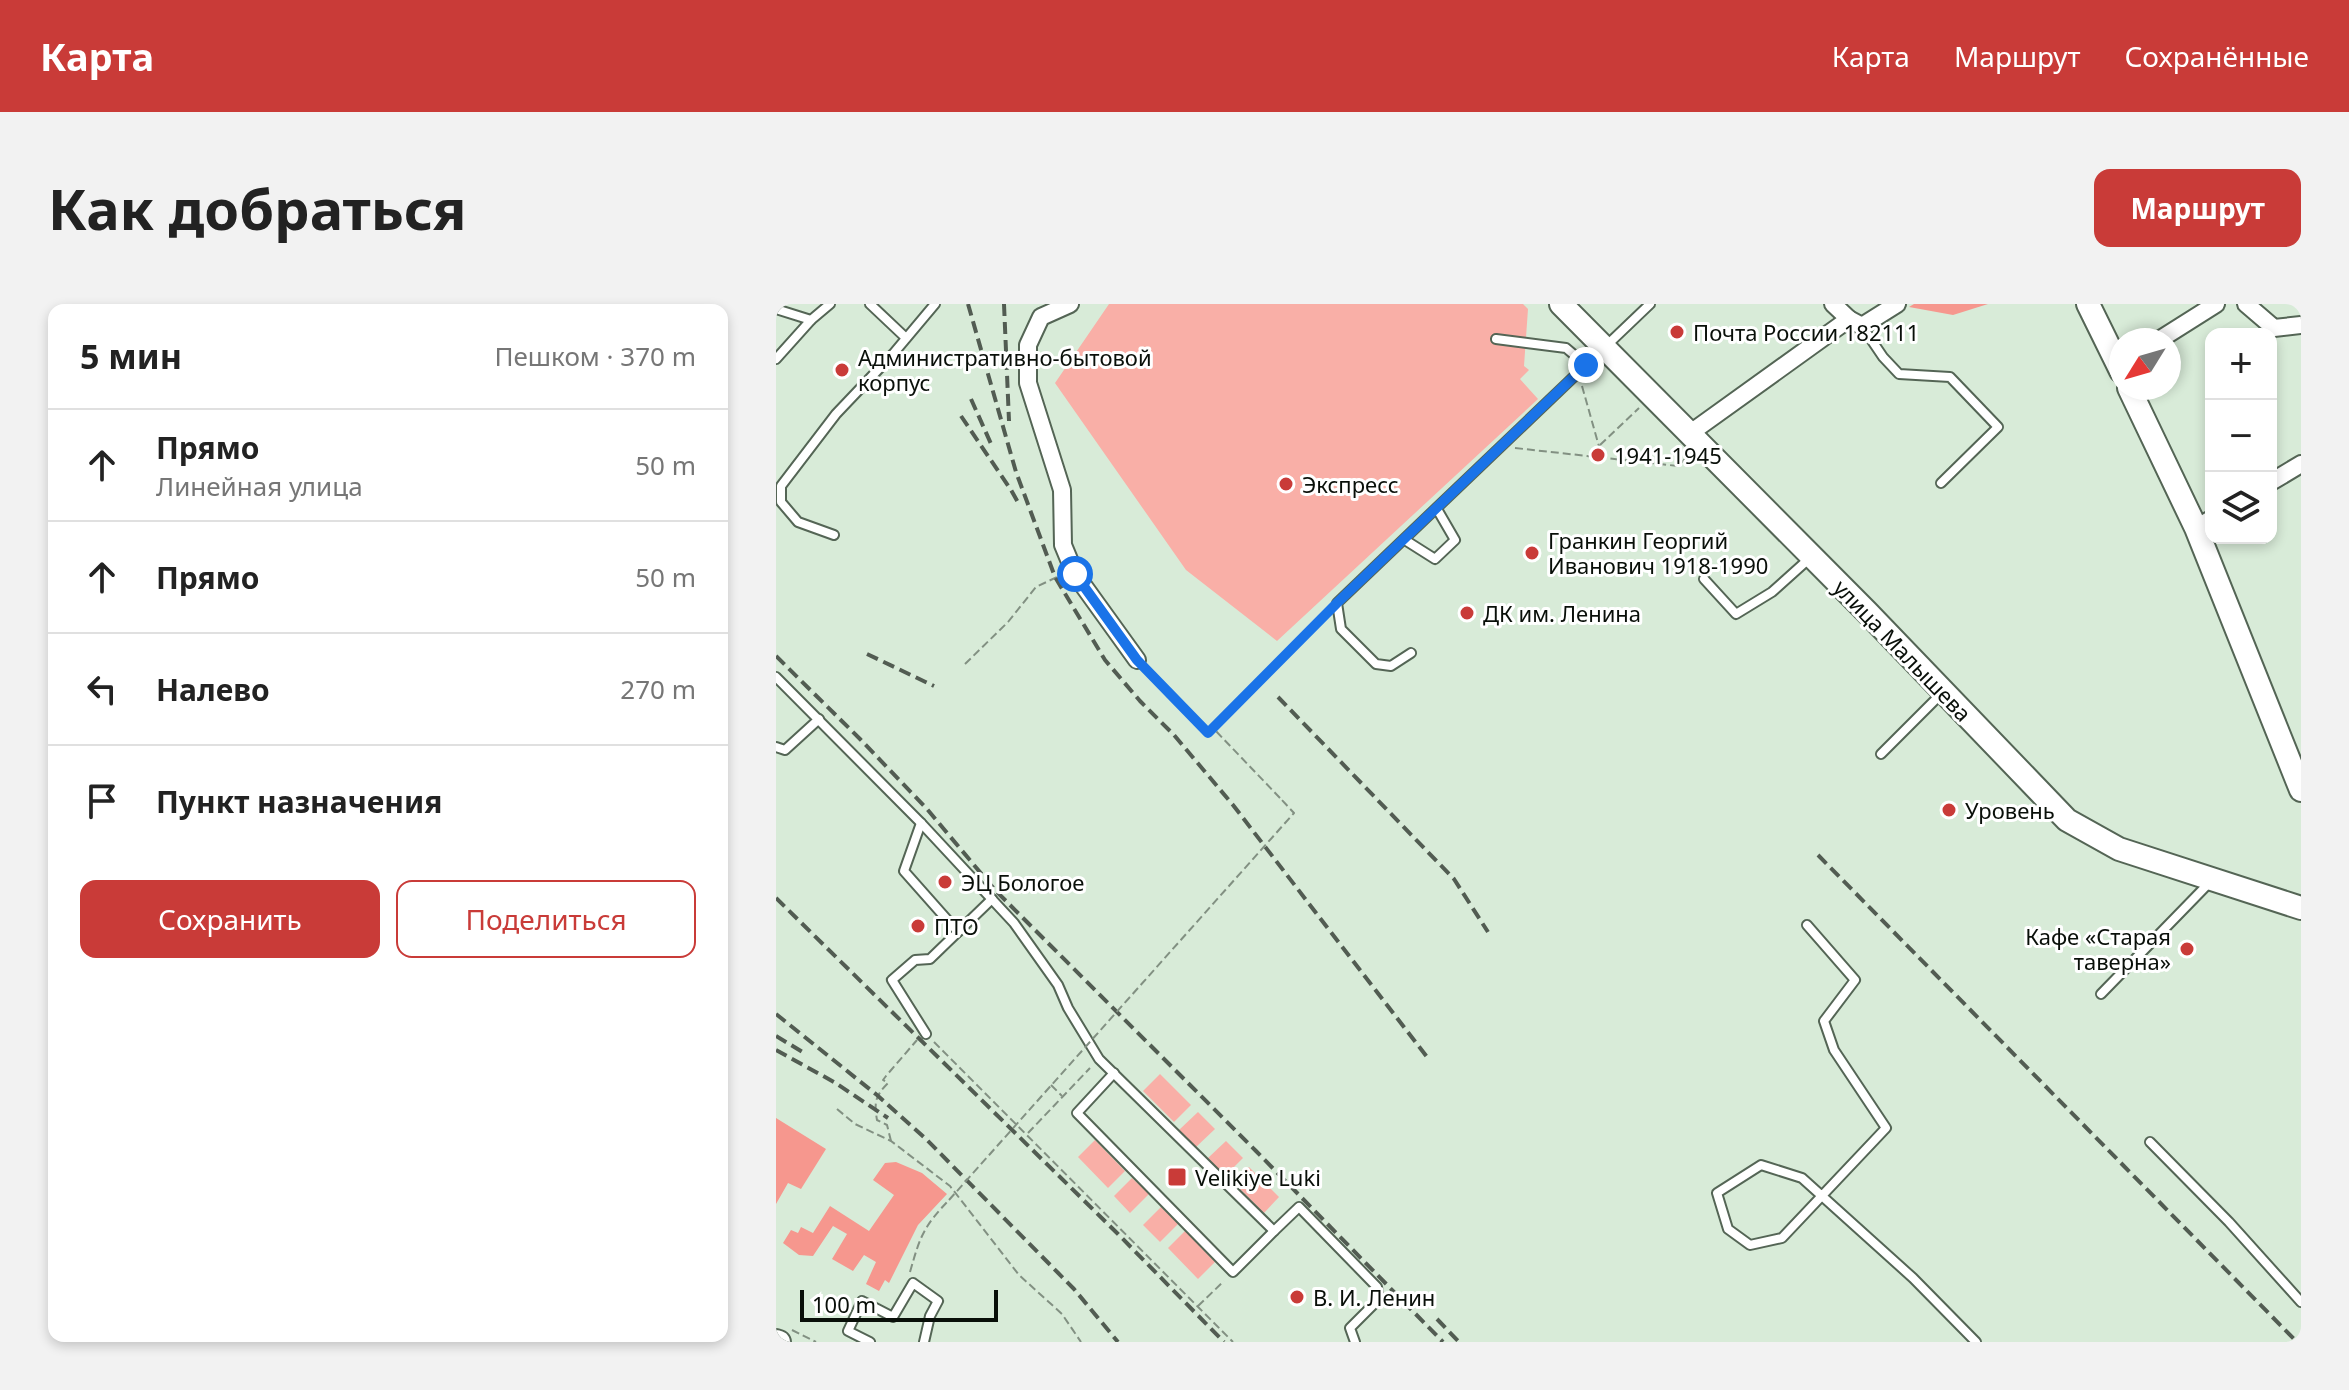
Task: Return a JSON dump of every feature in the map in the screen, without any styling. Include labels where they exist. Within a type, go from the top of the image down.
[{"type":"street","points":[[1068,304],[1041,317],[1028,345],[1028,383],[1062,490],[1063,545],[1075,574],[1137,660]]},
{"type":"street","name":"улица Малышева","points":[[1561,304],[2067,820],[2119,849],[2301,908]]},
{"type":"street","points":[[1833,304],[1855,322]]},
{"type":"street","points":[[1694,440],[1855,322],[1897,304]]},
{"type":"street","points":[[2088,304],[2109,345]]},
{"type":"street","points":[[2178,328],[2216,304]]},
{"type":"street","points":[[2246,304],[2274,328],[2301,325]]},
{"type":"street","points":[[2136,400],[2204,524],[2301,790]]},
{"type":"street","points":[[2277,478],[2301,464]]},
{"type":"lane","points":[[776,359],[830,304]]},
{"type":"lane","points":[[870,304],[906,338]]},
{"type":"lane","points":[[834,535],[798,522],[781,502],[781,486],[836,414],[935,304]]},
{"type":"lane","points":[[1411,653],[1391,666],[1376,664],[1341,629],[1337,603],[1650,304]]},
{"type":"lane","points":[[776,309],[811,320]]},
{"type":"lane","points":[[1855,322],[1899,374],[1950,377],[1998,427],[1941,483]]},
{"type":"lane","points":[[1496,339],[1566,348],[1586,365]]},
{"type":"lane","points":[[1405,540],[1435,559],[1445,550],[1455,540],[1437,509]]},
{"type":"lane","points":[[1704,579],[1736,614],[1772,592],[1811,557]]},
{"type":"lane","points":[[776,677],[921,823],[1014,923],[1058,985],[1099,1059],[1274,1231]]},
{"type":"lane","points":[[1881,754],[1943,692]]},
{"type":"lane","points":[[776,747],[785,750],[819,719]]},
{"type":"lane","points":[[921,823],[904,871],[958,932]]},
{"type":"lane","points":[[2101,994],[2211,880]]},
{"type":"lane","points":[[926,1034],[892,980],[915,960],[930,959],[992,899]]},
{"type":"lane","points":[[1807,925],[1855,980],[1824,1021],[1834,1050],[1886,1128],[1822,1195],[1782,1238],[1750,1245],[1728,1229],[1717,1193],[1761,1165],[1802,1178],[1822,1195],[1913,1278],[1976,1342]]},
{"type":"lane","points":[[1114,1073],[1077,1113],[1233,1272],[1299,1207],[1377,1287],[1379,1299],[1350,1328],[1355,1342]]},
{"type":"lane","points":[[2150,1142],[2229,1222],[2301,1302]]},
{"type":"lane","points":[[870,1342],[848,1331],[862,1301],[893,1317],[913,1283],[938,1301],[930,1316],[924,1342]]},
{"type":"path","points":[[1579,373],[1603,458]]},
{"type":"path","points":[[1599,446],[1640,407]]},
{"type":"path","points":[[1502,446],[1678,466],[1694,440]]},
{"type":"path","points":[[965,664],[1008,622],[1036,587],[1055,577],[1075,574]]},
{"type":"path","points":[[1137,660],[1208,733],[1337,603]]},
{"type":"path","points":[[903,1300],[919,1238],[928,1222],[1294,813],[1213,728]]},
{"type":"path","points":[[891,1141],[887,1125],[877,1120],[875,1101],[888,1083],[883,1080],[886,1076],[910,1046],[926,1034],[1233,1342]]},
{"type":"path","points":[[1026,1135],[1099,1059]]},
{"type":"path","points":[[1051,1085],[1065,1096]]},
{"type":"path","points":[[837,1109],[855,1124],[891,1141],[950,1186],[1019,1275],[1062,1314],[1081,1342]]},
{"type":"path","points":[[1198,1306],[1233,1272]]},
{"type":"path","points":[[781,1337],[816,1342]]},
{"type":"shaded area","name":"Экспресс","points":[[1109,304],[1523,304],[1528,309],[1524,366],[1529,370],[1520,379],[1538,399],[1277,641],[1186,570],[1055,383]]},
{"type":"shaded area","points":[[1914,304],[1988,304],[1953,315],[1909,307]]},
{"type":"shaded area","points":[[1160,1074],[1191,1105],[1174,1122],[1143,1091]]},
{"type":"shaded area","points":[[1198,1112],[1215,1129],[1196,1147],[1179,1130]]},
{"type":"shaded area","points":[[776,1118],[826,1149],[801,1189],[788,1183],[776,1204]]},
{"type":"shaded area","points":[[1095,1140],[1125,1171],[1108,1188],[1078,1157]]},
{"type":"shaded area","points":[[1226,1141],[1243,1158],[1225,1176],[1208,1158]]},
{"type":"shaded area","points":[[896,1162],[922,1173],[947,1194],[918,1225],[889,1283],[885,1280],[879,1291],[866,1284],[876,1262],[864,1255],[853,1271],[832,1259],[847,1234],[833,1226],[813,1256],[799,1255],[783,1243],[791,1230],[798,1233],[801,1227],[813,1233],[830,1206],[869,1231],[894,1195],[873,1180],[885,1163]]},
{"type":"shaded area","points":[[1249,1167],[1279,1197],[1264,1213],[1233,1182]]},
{"type":"shaded area","points":[[1132,1178],[1149,1194],[1130,1213],[1114,1196]]},
{"type":"shaded area","points":[[1161,1207],[1178,1224],[1160,1242],[1143,1225]]},
{"type":"shaded area","points":[[1185,1231],[1215,1262],[1198,1279],[1168,1248]]},
{"type":"railway","points":[[968,304],[1016,472],[1055,577],[1105,660],[1233,805],[1427,1057]]},
{"type":"railway","points":[[1004,304],[1009,421]]},
{"type":"railway","points":[[971,399],[992,446]]},
{"type":"railway","points":[[961,416],[1020,506]]},
{"type":"railway","points":[[867,654],[934,686]]},
{"type":"railway","points":[[776,656],[927,809],[995,890],[1443,1342]]},
{"type":"railway","points":[[1278,697],[1454,879],[1488,932]]},
{"type":"railway","points":[[1818,855],[2297,1342]]},
{"type":"railway","points":[[776,898],[1224,1342]]},
{"type":"railway","points":[[776,1014],[877,1095],[926,1139],[1074,1289],[1118,1342]]},
{"type":"railway","points":[[776,1036],[806,1054]]},
{"type":"railway","points":[[776,1050],[834,1082],[888,1118]]},
{"type":"railway","points":[[1437,1319],[1459,1342]]},
{"type":"place","name":"Почта России 182111","points":[[1677,332]]},
{"type":"place","name":"Административно-бытовой корпус","points":[[842,370]]},
{"type":"place","name":"1941-1945","points":[[1598,455]]},
{"type":"place","name":"Экспресс","points":[[1286,484]]},
{"type":"place","name":"Гранкин Георгий Иванович 1918-1990","points":[[1532,553]]},
{"type":"place","name":"ДК им. Ленина","points":[[1467,613]]},
{"type":"place","name":"Уровень","points":[[1949,810]]},
{"type":"place","name":"ЭЦ Бологое","points":[[945,882]]},
{"type":"place","name":"ПТО","points":[[918,926]]},
{"type":"place","name":"Кафе «Старая таверна»","points":[[2187,949]]},
{"type":"place","name":"Velikiye Luki","points":[[1177,1177]]},
{"type":"place","name":"В. И. Ленин","points":[[1297,1297]]},
{"type":"route","points":[[1075,574],[1137,660],[1208,733],[1337,603],[1586,365]]}]
